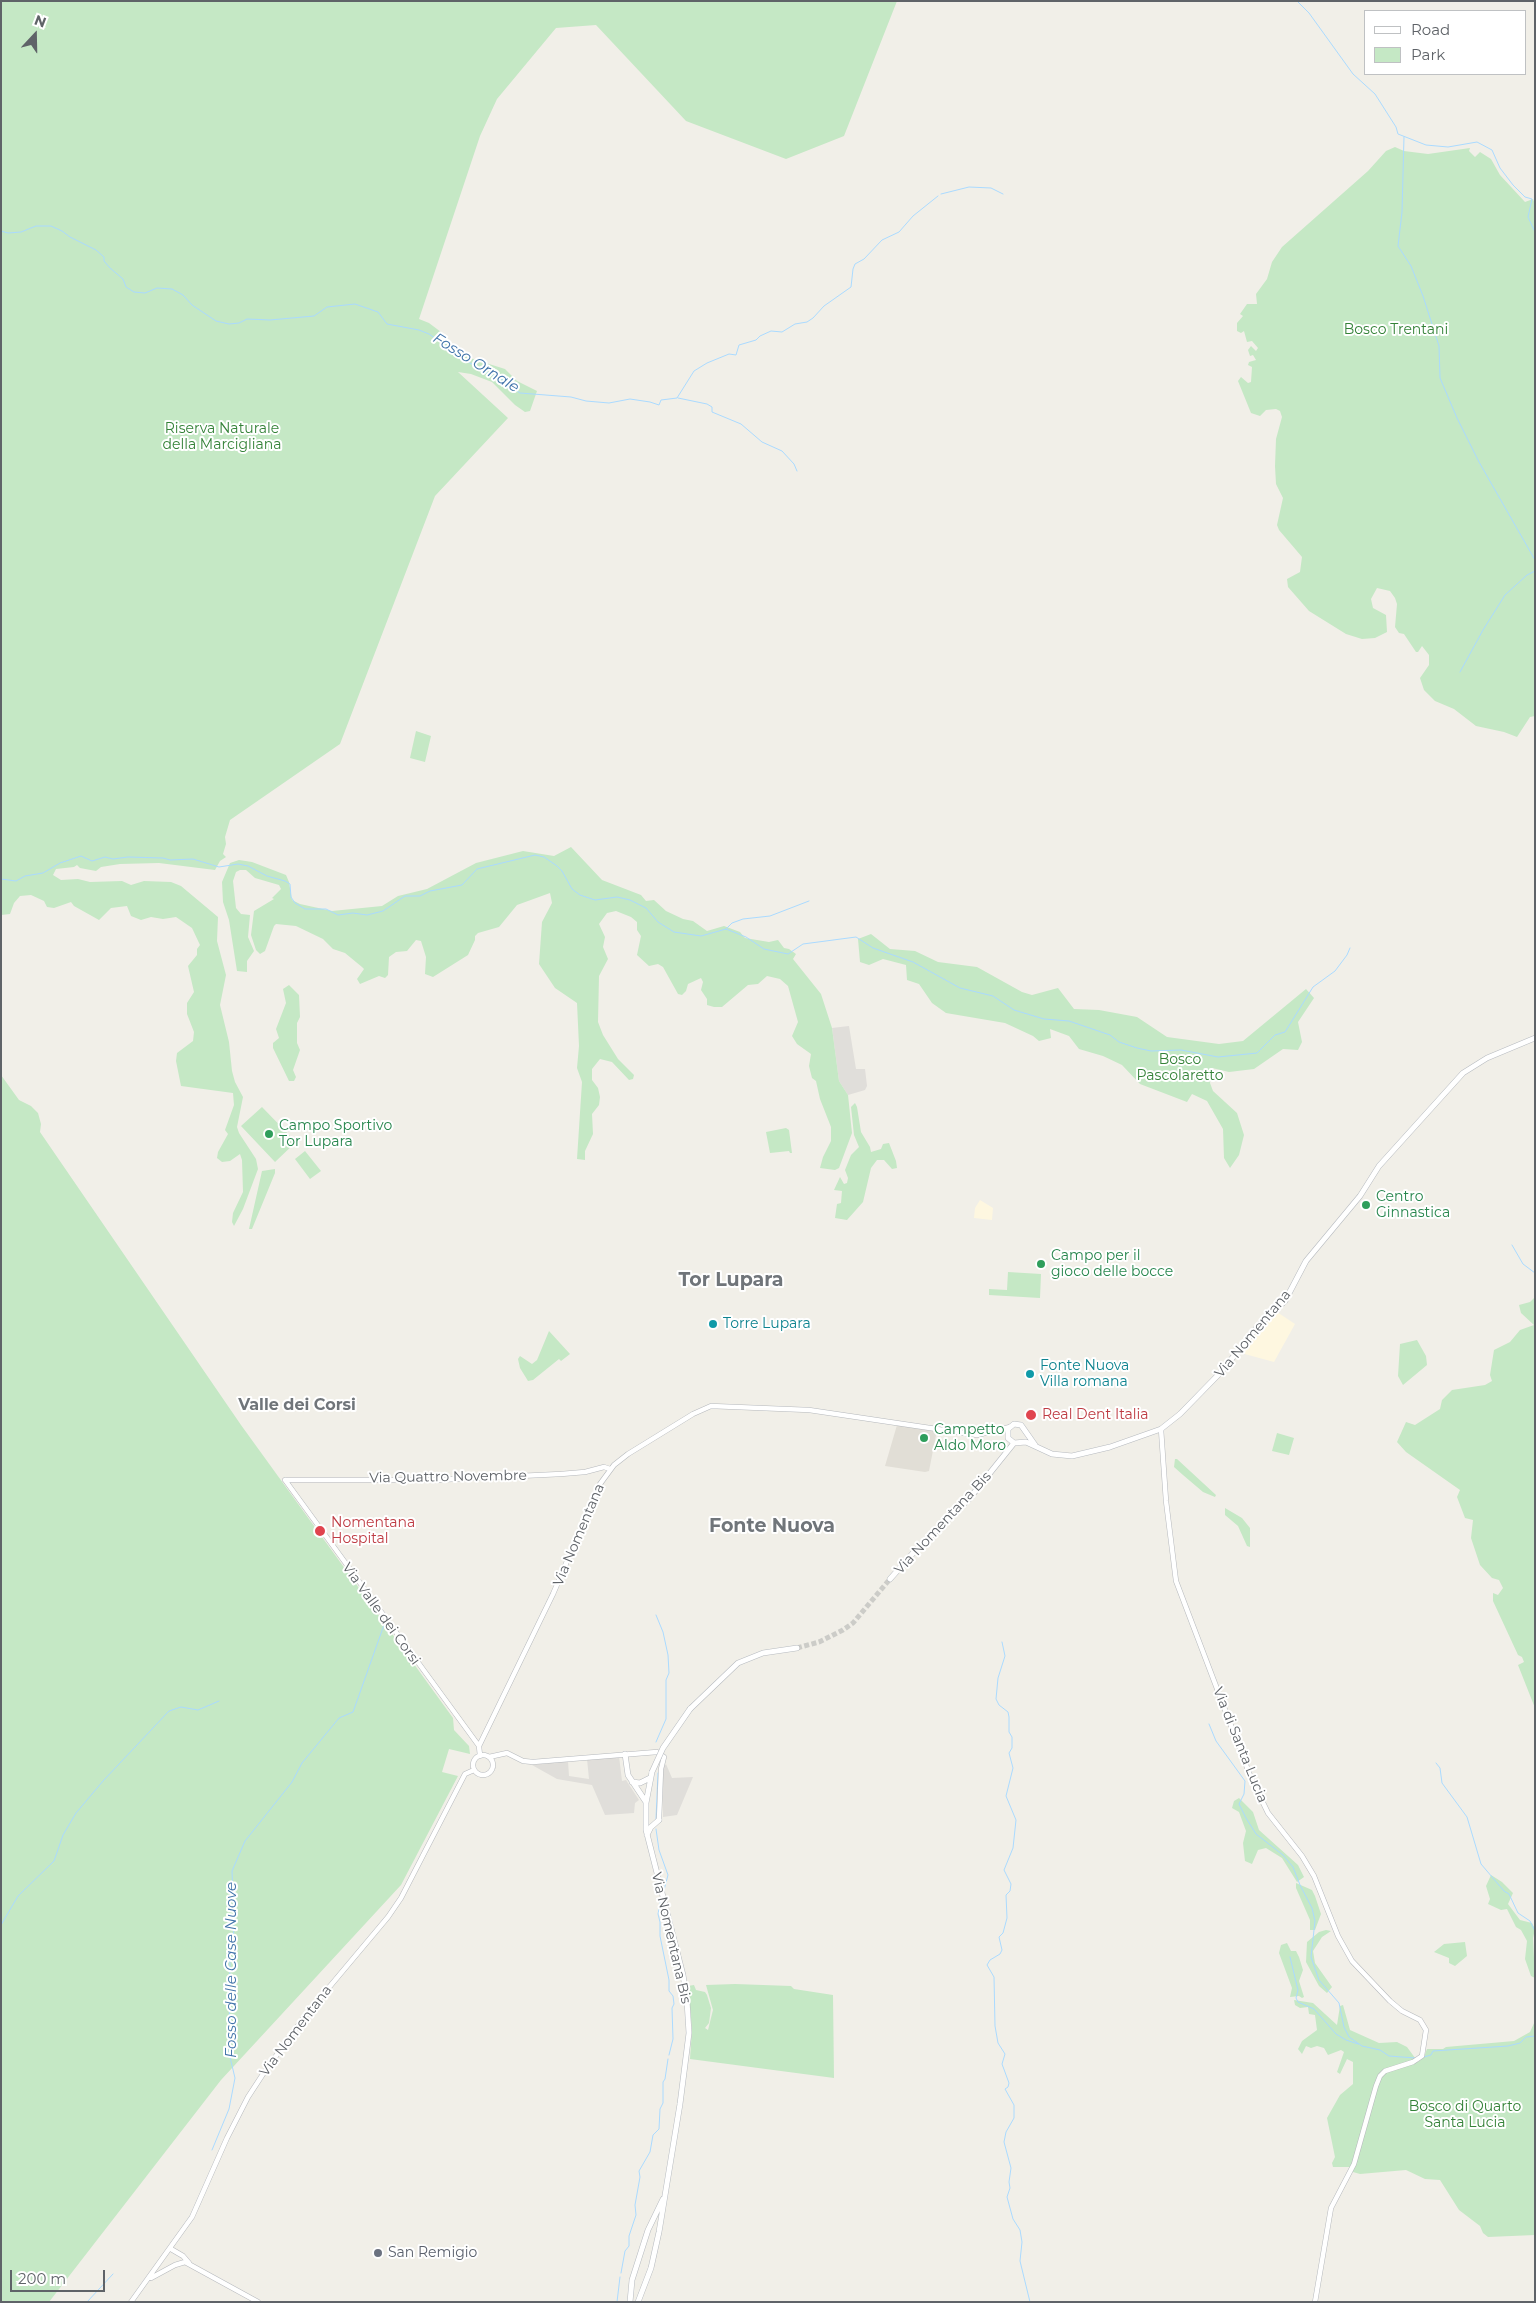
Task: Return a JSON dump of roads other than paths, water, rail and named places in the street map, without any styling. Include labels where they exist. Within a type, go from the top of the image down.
[{"type":"main road","name":"Via Nomentana","points":[[1022,1442],[1035,1445],[1053,1454],[1074,1456],[1110,1447],[1161,1429],[1202,1393],[1259,1325],[1285,1301],[1306,1261],[1360,1196],[1379,1166],[1463,1074],[1487,1058],[1535,1038]]},
{"type":"main road","points":[[1014,1424],[1026,1428],[1027,1435],[1022,1442],[1014,1443],[1008,1435],[1010,1427],[1014,1424]]},
{"type":"main road","name":"Via Nomentana","points":[[1027,1435],[1035,1445]]},
{"type":"main road","name":"Via Nomentana Bis","points":[[890,1580],[914,1552],[970,1499],[1014,1443]]},
{"type":"main road","name":"Via Nomentana Bis","points":[[638,2302],[647,2278],[659,2232],[689,2033],[686,1990],[647,1835],[646,1803],[651,1775],[663,1748],[690,1709],[738,1663],[762,1653],[797,1648]]},
{"type":"main road","points":[[625,1754],[627,1773],[646,1803]]},
{"type":"main road","points":[[632,1782],[640,1783],[651,1775]]},
{"type":"main road","points":[[646,1815],[650,1821],[658,1821]]},
{"type":"main road","points":[[647,1835],[658,1821]]},
{"type":"main road","points":[[630,2302],[632,2280],[648,2230],[666,2192]]},
{"type":"street","name":"Via Nomentana","points":[[479,1746],[553,1594],[600,1484],[610,1469],[631,1452],[693,1414],[711,1406],[809,1410],[977,1435],[1010,1427]]},
{"type":"street","points":[[999,1429],[1008,1435]]},
{"type":"street","name":"Via di Santa Lucia","points":[[1161,1429],[1166,1501],[1176,1581],[1251,1778],[1268,1812],[1300,1852],[1314,1876],[1336,1933],[1352,1961],[1390,2001],[1423,2022],[1426,2032],[1422,2057],[1386,2070],[1379,2077],[1353,2164],[1331,2208],[1315,2302]]},
{"type":"street","name":"Via Quattro Novembre","points":[[285,1480],[418,1480],[565,1474],[585,1472],[604,1467],[610,1469]]},
{"type":"street","name":"Via Valle dei Corsi","points":[[285,1480],[479,1746]]},
{"type":"street","points":[[479,1746],[480,1756]]},
{"type":"street","points":[[480,1756],[488,1758],[509,1753],[523,1761],[533,1762],[654,1751],[664,1757],[661,1769],[658,1821]]},
{"type":"street","points":[[480,1756],[474,1761],[474,1770],[482,1775],[489,1772],[492,1766],[488,1758]]},
{"type":"street","name":"Via Nomentana","points":[[131,2302],[167,2255],[192,2217],[227,2138],[248,2097],[305,2016],[382,1924],[401,1898],[466,1774],[474,1770]]},
{"type":"street","points":[[171,2248],[183,2256],[190,2264]]},
{"type":"street","points":[[167,2255],[170,2262],[175,2264]]},
{"type":"street","points":[[147,2280],[180,2262],[190,2264],[258,2302]]},
{"type":"waterway","points":[[1297,1],[1309,13],[1353,74],[1375,94],[1396,127],[1398,134],[1426,145],[1448,147],[1477,142],[1492,150],[1500,168],[1513,185],[1525,197],[1532,199],[1528,217],[1535,232]]},
{"type":"waterway","points":[[1404,137],[1402,212],[1398,246],[1411,266],[1423,296],[1439,346],[1440,378],[1457,418],[1479,462],[1535,560]]},
{"type":"waterway","name":"Fosso Ornale","points":[[941,194],[969,187],[991,188],[1003,194]]},
{"type":"waterway","name":"Fosso Ornale","points":[[1,231],[8,233],[21,232],[36,226],[51,226],[96,250],[104,257],[104,261],[110,268],[123,279],[126,287],[134,292],[145,293],[157,288],[172,289],[183,295],[192,305],[216,321],[229,324],[239,323],[247,319],[270,320],[314,316],[327,307],[355,304],[378,312],[387,324],[419,330],[429,334],[480,370],[500,378],[520,393],[571,397],[586,401],[609,403],[630,399],[659,405],[661,400],[677,398],[694,371],[707,363],[729,354],[736,355],[739,345],[756,340],[771,331],[782,332],[795,324],[807,322],[813,318],[824,306],[851,287],[855,264],[864,259],[882,240],[899,232],[913,216],[938,196]]},
{"type":"waterway","points":[[678,398],[707,404],[712,407],[712,412],[741,424],[762,442],[782,451],[794,464],[797,471]]},
{"type":"waterway","points":[[1460,672],[1505,595],[1527,575],[1535,571]]},
{"type":"waterway","points":[[1,879],[16,881],[25,876],[43,873],[60,863],[81,856],[92,861],[105,857],[113,859],[128,857],[170,860],[193,859],[219,867],[238,864],[248,866],[267,876],[285,881],[290,884],[291,897],[295,903],[305,909],[326,909],[338,915],[353,913],[367,915],[383,911],[405,896],[420,896],[430,891],[462,885],[477,869],[535,855],[544,857],[557,866],[572,889],[580,895],[595,900],[617,897],[630,900],[646,908],[658,922],[674,932],[701,936],[726,929],[746,937],[764,949],[788,954],[803,944],[856,937],[873,948],[913,962],[960,988],[993,996],[1014,1010],[1044,1019],[1069,1021],[1110,1035],[1119,1042],[1137,1048],[1151,1051],[1181,1050],[1218,1057],[1257,1053],[1275,1035],[1285,1032],[1313,987],[1335,971],[1350,948]]},
{"type":"waterway","points":[[726,929],[732,923],[743,919],[770,916],[809,901]]},
{"type":"waterway","points":[[1512,1245],[1523,1264],[1535,1273]]},
{"type":"waterway","points":[[656,1615],[663,1632],[668,1655],[669,1673],[666,1680],[666,1719],[656,1742]]},
{"type":"waterway","name":"Fosso delle Case Nuove","points":[[212,2150],[229,2109],[235,2078],[229,2053],[230,1957],[233,1946],[234,1924],[232,1871],[245,1841],[292,1782],[302,1763],[339,1718],[353,1712],[384,1625]]},
{"type":"waterway","points":[[1002,1642],[1005,1656],[998,1678],[996,1699],[999,1705],[1008,1712],[1009,1717],[1009,1732],[1012,1737],[1012,1748],[1009,1753],[1013,1768],[1006,1796],[1016,1820],[1013,1848],[1004,1870],[1011,1884],[1010,1891],[1006,1895],[1007,1918],[1003,1933],[999,1937],[1002,1950],[987,1965],[994,1977],[995,2026],[998,2043],[1005,2054],[1002,2064],[1009,2083],[1005,2089],[1014,2105],[1014,2118],[1006,2132],[1004,2142],[1011,2168],[1010,2188],[1007,2197],[1013,2219],[1020,2230],[1022,2242],[1020,2261],[1030,2302]]},
{"type":"waterway","points":[[1,1925],[18,1896],[54,1861],[63,1835],[76,1813],[103,1781],[169,1711],[181,1707],[198,1710],[219,1701]]},
{"type":"waterway","points":[[1209,1724],[1216,1741],[1245,1781],[1244,1794],[1239,1804],[1246,1818],[1256,1834],[1283,1855],[1293,1867],[1312,1908],[1315,1921],[1311,1957],[1319,1980],[1339,2003],[1344,2027],[1349,2037],[1362,2046],[1380,2050],[1389,2056],[1415,2058]]},
{"type":"waterway","points":[[1436,1763],[1440,1768],[1442,1783],[1467,1817],[1481,1864],[1504,1891],[1509,1894],[1518,1913],[1530,1921],[1535,1931]]},
{"type":"waterway","points":[[656,1819],[658,1773]]},
{"type":"waterway","points":[[656,1829],[659,1850],[668,1875],[664,1890]]},
{"type":"waterway","points":[[661,1899],[658,1914],[660,1936],[669,1980],[669,1991],[673,1996],[674,2004],[672,2008],[673,2039],[669,2055]]},
{"type":"waterway","points":[[1290,1957],[1298,1990],[1296,1998],[1298,2002],[1314,2009],[1336,2034],[1358,2044]]},
{"type":"waterway","points":[[1424,2057],[1431,2055],[1433,2051],[1508,2046],[1520,2043],[1526,2037],[1535,2036]]},
{"type":"waterway","points":[[621,2273],[625,2251],[629,2246],[629,2236],[636,2215],[635,2205],[640,2177],[639,2171],[650,2152],[653,2135],[659,2129],[660,2109],[663,2103],[663,2082],[668,2059]]},
{"type":"waterway","points":[[87,2302],[113,2274]]},
{"type":"waterway","points":[[617,2302],[620,2277]]},
{"type":"tunnel","points":[[797,1648],[819,1642],[853,1623],[890,1579]]},
{"type":"place","name":"Campo Sportivo Tor Lupara","points":[[269,1134]]},
{"type":"place","name":"Centro Ginnastica","points":[[1366,1205]]},
{"type":"place","name":"Campo per il gioco delle bocce","points":[[1041,1264]]},
{"type":"place","name":"Torre Lupara","points":[[713,1324]]},
{"type":"place","name":"Fonte Nuova Villa romana","points":[[1030,1374]]},
{"type":"place","name":"Real Dent Italia","points":[[1031,1415]]},
{"type":"place","name":"Campetto Aldo Moro","points":[[924,1438]]},
{"type":"place","name":"Nomentana Hospital","points":[[320,1531]]},
{"type":"place","name":"San Remigio","points":[[378,2253]]},
{"type":"district","name":"Tor Lupara","points":[[731,1280]]},
{"type":"district","name":"Valle dei Corsi","points":[[297,1405]]},
{"type":"district","name":"Fonte Nuova","points":[[772,1526]]},
{"type":"park label","name":"Bosco Trentani","points":[[1396,330]]},
{"type":"park label","name":"Riserva Naturale della Marcigliana","points":[[222,438]]},
{"type":"park label","name":"Bosco Pascolaretto","points":[[1180,1068]]},
{"type":"park label","name":"Bosco di Quarto Santa Lucia","points":[[1465,2116]]}]
